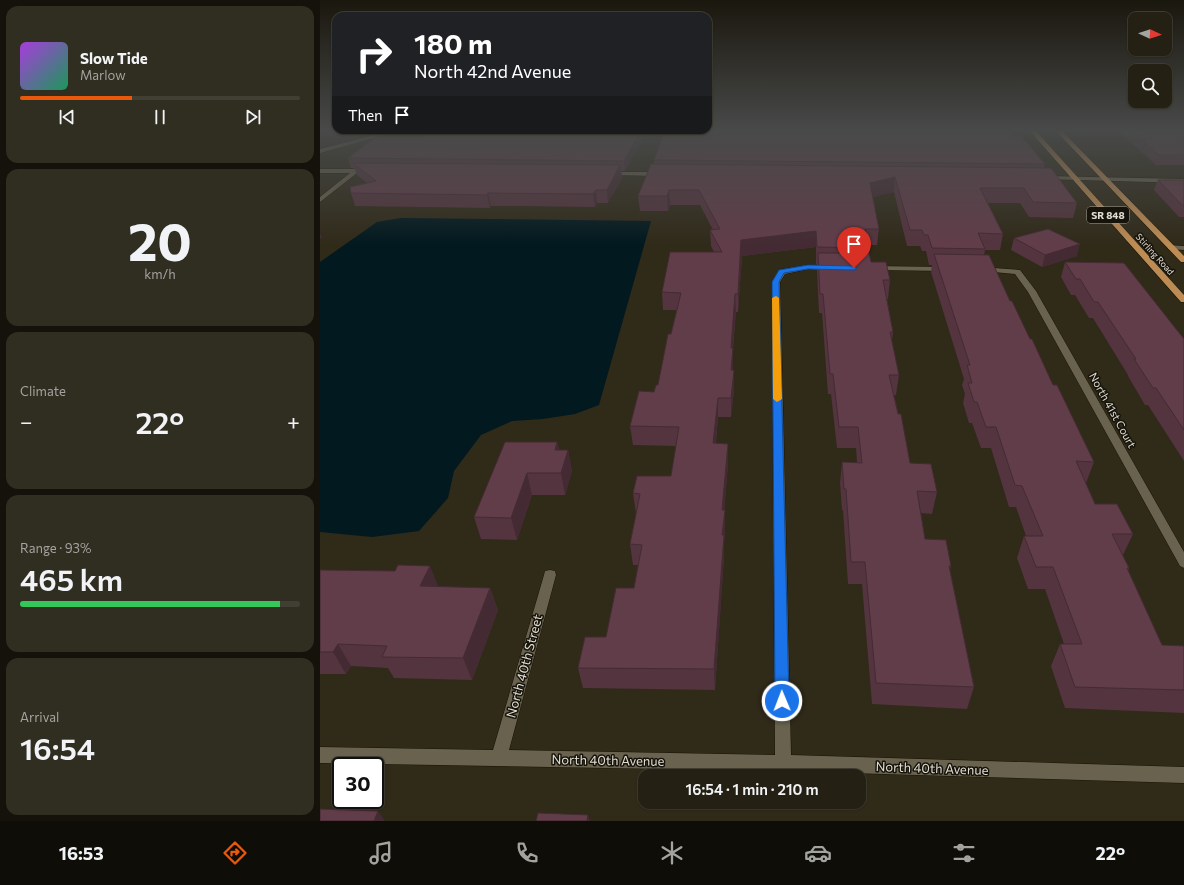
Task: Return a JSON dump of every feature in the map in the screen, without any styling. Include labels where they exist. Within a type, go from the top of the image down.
[{"type":"main road","name":"Stirling Road","points":[[1066,168],[1184,300]]},
{"type":"main road","name":"Stirling Road","points":[[1095,168],[1184,260]]},
{"type":"street","points":[[320,171],[372,171]]},
{"type":"street","points":[[320,200],[356,171]]},
{"type":"street","points":[[601,173],[665,174]]},
{"type":"street","points":[[1035,178],[1184,181]]},
{"type":"street","points":[[1172,247],[1184,248]]},
{"type":"street","points":[[783,763],[776,282],[782,272],[808,267],[840,268]]},
{"type":"street","points":[[864,268],[951,269]]},
{"type":"street","name":"North 41st Court","points":[[975,269],[1017,272],[1032,291],[1184,563]]},
{"type":"street","name":"North 40th Street","points":[[499,757],[550,575]]},
{"type":"street","name":"North 40th Avenue","points":[[320,754],[783,763],[1184,775]]},
{"type":"water","points":[[401,218],[651,221],[599,405],[575,414],[543,419],[512,421],[481,435],[454,471],[448,498],[419,531],[372,537],[320,532],[320,262],[377,222]]},
{"type":"building","points":[[360,168],[618,168],[607,190],[596,190],[593,194],[488,193],[487,195],[351,193],[350,187],[376,181]]},
{"type":"building","points":[[649,168],[1051,168],[1077,203],[1033,202],[1024,188],[980,188],[1003,234],[978,233],[985,249],[932,248],[928,235],[924,235],[922,230],[910,230],[895,177],[870,183],[879,229],[865,229],[868,248],[817,247],[816,231],[741,240],[738,294],[735,294],[731,348],[733,348],[731,370],[734,370],[731,398],[718,398],[713,443],[728,444],[722,510],[725,510],[722,535],[724,535],[714,669],[578,668],[585,637],[606,637],[616,588],[634,588],[642,545],[630,544],[640,494],[633,493],[637,476],[671,476],[679,427],[630,426],[639,391],[654,392],[656,385],[658,385],[668,334],[671,334],[681,293],[662,292],[670,252],[722,252],[710,230],[720,229],[699,190],[669,190],[667,196],[638,196]]},
{"type":"building","points":[[1158,180],[1184,180],[1184,206],[1183,206]]},
{"type":"building","points":[[1048,229],[1080,244],[1045,255],[1014,238]]},
{"type":"building","points":[[818,253],[869,253],[871,262],[886,262],[890,280],[883,280],[893,332],[890,332],[899,375],[889,375],[898,414],[901,414],[910,463],[931,464],[937,492],[917,491],[925,539],[946,540],[951,566],[949,566],[974,687],[876,683],[865,562],[851,562],[846,489],[844,489],[842,462],[862,463],[858,427],[839,427],[833,374],[830,374],[823,294],[820,294]]},
{"type":"building","points":[[934,254],[989,255],[1010,301],[1012,301],[1030,339],[1032,339],[1053,385],[1057,385],[1094,462],[1076,461],[1095,504],[1117,504],[1133,534],[1112,534],[1129,568],[1127,568],[1162,645],[1184,646],[1184,690],[1075,687],[1060,644],[1082,644],[1053,567],[1036,567],[1024,536],[1043,536],[1022,486],[1015,485],[996,427],[986,427],[977,402],[974,402],[968,383],[972,383],[967,365],[970,365]]},
{"type":"building","points":[[1065,262],[1124,263],[1184,339],[1184,430],[1156,388],[1153,388],[1134,359],[1136,359],[1098,302],[1094,302],[1080,279],[1076,279]]},
{"type":"building","points":[[505,442],[557,442],[555,450],[568,450],[561,473],[527,473],[511,518],[474,517]]},
{"type":"building","points":[[398,565],[430,566],[420,586],[490,588],[463,658],[382,657],[387,646],[338,644],[333,652],[320,652],[320,570],[395,571]]},
{"type":"building","points":[[320,809],[378,811],[374,821],[320,821]]},
{"type":"building","points":[[538,813],[588,815],[587,821],[536,821]]},
{"type":"slow traffic","points":[[776,298],[777,399]]},
{"type":"route","points":[[782,701],[776,282],[782,272],[808,267],[854,268]]}]
